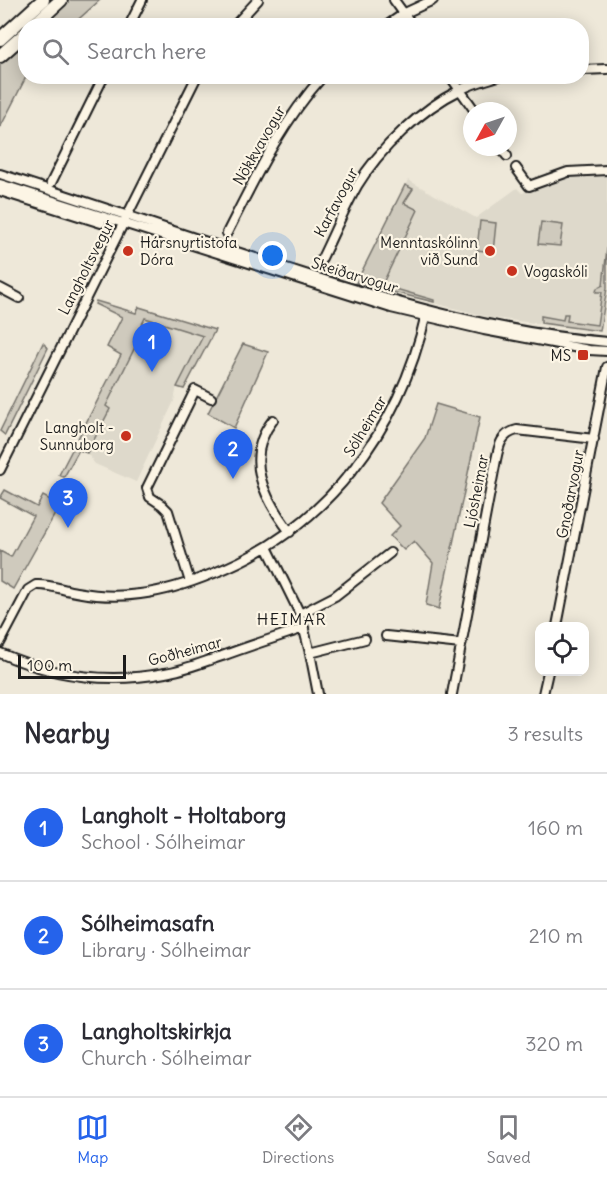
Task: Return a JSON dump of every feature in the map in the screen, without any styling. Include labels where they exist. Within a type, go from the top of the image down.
[{"type":"highway","points":[[23,18],[43,0]]},
{"type":"highway","points":[[42,18],[61,0]]},
{"type":"highway","points":[[0,39],[18,23]]},
{"type":"highway","points":[[0,56],[18,40]]},
{"type":"street","points":[[133,18],[142,0]]},
{"type":"street","points":[[241,18],[258,0]]},
{"type":"street","points":[[394,0],[408,18]]},
{"type":"street","points":[[398,18],[433,0]]},
{"type":"street","points":[[589,70],[607,69]]},
{"type":"street","points":[[51,183],[100,84]]},
{"type":"street","name":"Langholtsvegur","points":[[0,470],[193,84]]},
{"type":"street","name":"Nökkvavogur","points":[[226,233],[269,149],[304,97],[316,84]]},
{"type":"street","points":[[456,84],[469,102]]},
{"type":"street","name":"Karfavogur","points":[[319,264],[358,184],[378,157],[417,119],[460,90],[477,84]]},
{"type":"street","points":[[516,168],[529,186],[568,172],[607,170]]},
{"type":"street","name":"Skeiðarvogur","points":[[0,174],[124,219],[426,314],[534,340],[607,351]]},
{"type":"street","name":"Skeiðarvogur","points":[[0,184],[84,214],[101,223]]},
{"type":"street","name":"Skeiðarvogur","points":[[0,191],[84,214],[124,219]]},
{"type":"street","points":[[0,288],[19,298]]},
{"type":"street","name":"Skeiðarvogur","points":[[426,314],[531,333],[607,342]]},
{"type":"street","name":"Sólheimar","points":[[0,643],[28,590],[36,585],[114,596],[153,592],[190,582],[238,563],[290,532],[338,489],[376,438],[402,390],[426,314]]},
{"type":"street","name":"Gnoðarvogur","points":[[558,622],[607,367]]},
{"type":"street","points":[[190,582],[168,511],[150,497],[147,488],[195,390],[211,398]]},
{"type":"street","points":[[273,420],[265,430],[261,443],[258,459],[259,472],[267,499],[290,532]]},
{"type":"street","name":"Ljósheimar","points":[[452,694],[501,440],[508,433],[518,430],[594,440]]},
{"type":"street","points":[[267,547],[300,614],[318,694]]},
{"type":"street","points":[[300,614],[335,597],[390,553]]},
{"type":"street","name":"Goðheimar","points":[[0,653],[32,666],[73,675],[141,677],[187,668],[304,628]]},
{"type":"street","points":[[386,636],[461,644]]},
{"type":"street","points":[[310,653],[365,639]]},
{"type":"street","points":[[543,694],[547,676]]},
{"type":"shaded area","points":[[67,0],[100,0],[80,18],[48,18]]},
{"type":"shaded area","points":[[18,45],[18,84],[22,84],[0,128],[0,62]]},
{"type":"shaded area","name":"Menntaskólinn við Sund","points":[[590,175],[607,176],[607,288],[600,331],[492,318],[356,283],[408,180],[476,218],[517,188],[522,193],[565,178]]},
{"type":"shaded area","points":[[405,185],[413,189],[404,203],[418,210],[382,285],[434,300],[434,302],[356,283]]},
{"type":"shaded area","points":[[480,221],[496,223],[493,252],[477,250]]},
{"type":"shaded area","points":[[541,222],[563,225],[560,246],[538,244]]},
{"type":"shaded area","points":[[607,248],[607,288],[600,331],[541,323],[541,316],[563,320],[564,314],[568,314],[567,321],[597,325],[602,292],[596,292],[597,288],[603,285]]},
{"type":"shaded area","points":[[96,301],[136,313],[139,307],[215,330],[184,389],[177,387],[203,336],[145,318],[136,337],[139,339],[106,406],[110,409],[87,453],[79,450],[64,477],[59,475],[121,355],[107,347],[122,317],[95,304]]},
{"type":"shaded area","points":[[145,318],[204,336],[177,386],[174,401],[136,482],[95,464],[87,453],[110,409],[106,406],[139,339],[136,337]]},
{"type":"shaded area","points":[[43,343],[48,348],[5,435],[0,431]]},
{"type":"shaded area","points":[[243,344],[268,352],[234,428],[208,413]]},
{"type":"shaded area","points":[[436,404],[480,417],[439,609],[426,605],[433,563],[414,541],[404,550],[390,536],[400,526],[379,503],[425,438]]},
{"type":"shaded area","points":[[5,490],[37,507],[43,496],[60,505],[13,589],[0,581],[0,551],[11,557],[33,516],[0,498]]},
{"type":"place","name":"Hársnyrtistofa Dóra","points":[[128,251]]},
{"type":"place","name":"Menntaskólinn við Sund","points":[[490,251]]},
{"type":"place","name":"Vogaskóli","points":[[512,271]]},
{"type":"place","name":"MS","points":[[583,355]]},
{"type":"place","name":"Langholt - Holtaborg","points":[[152,372]]},
{"type":"place","name":"Langholt - Sunnuborg","points":[[126,436]]},
{"type":"place","name":"Sólheimasafn","points":[[233,479]]},
{"type":"place","name":"Langholtskirkja","points":[[68,528]]},
{"type":"district","name":"HEIMAR","points":[[292,619]]}]
